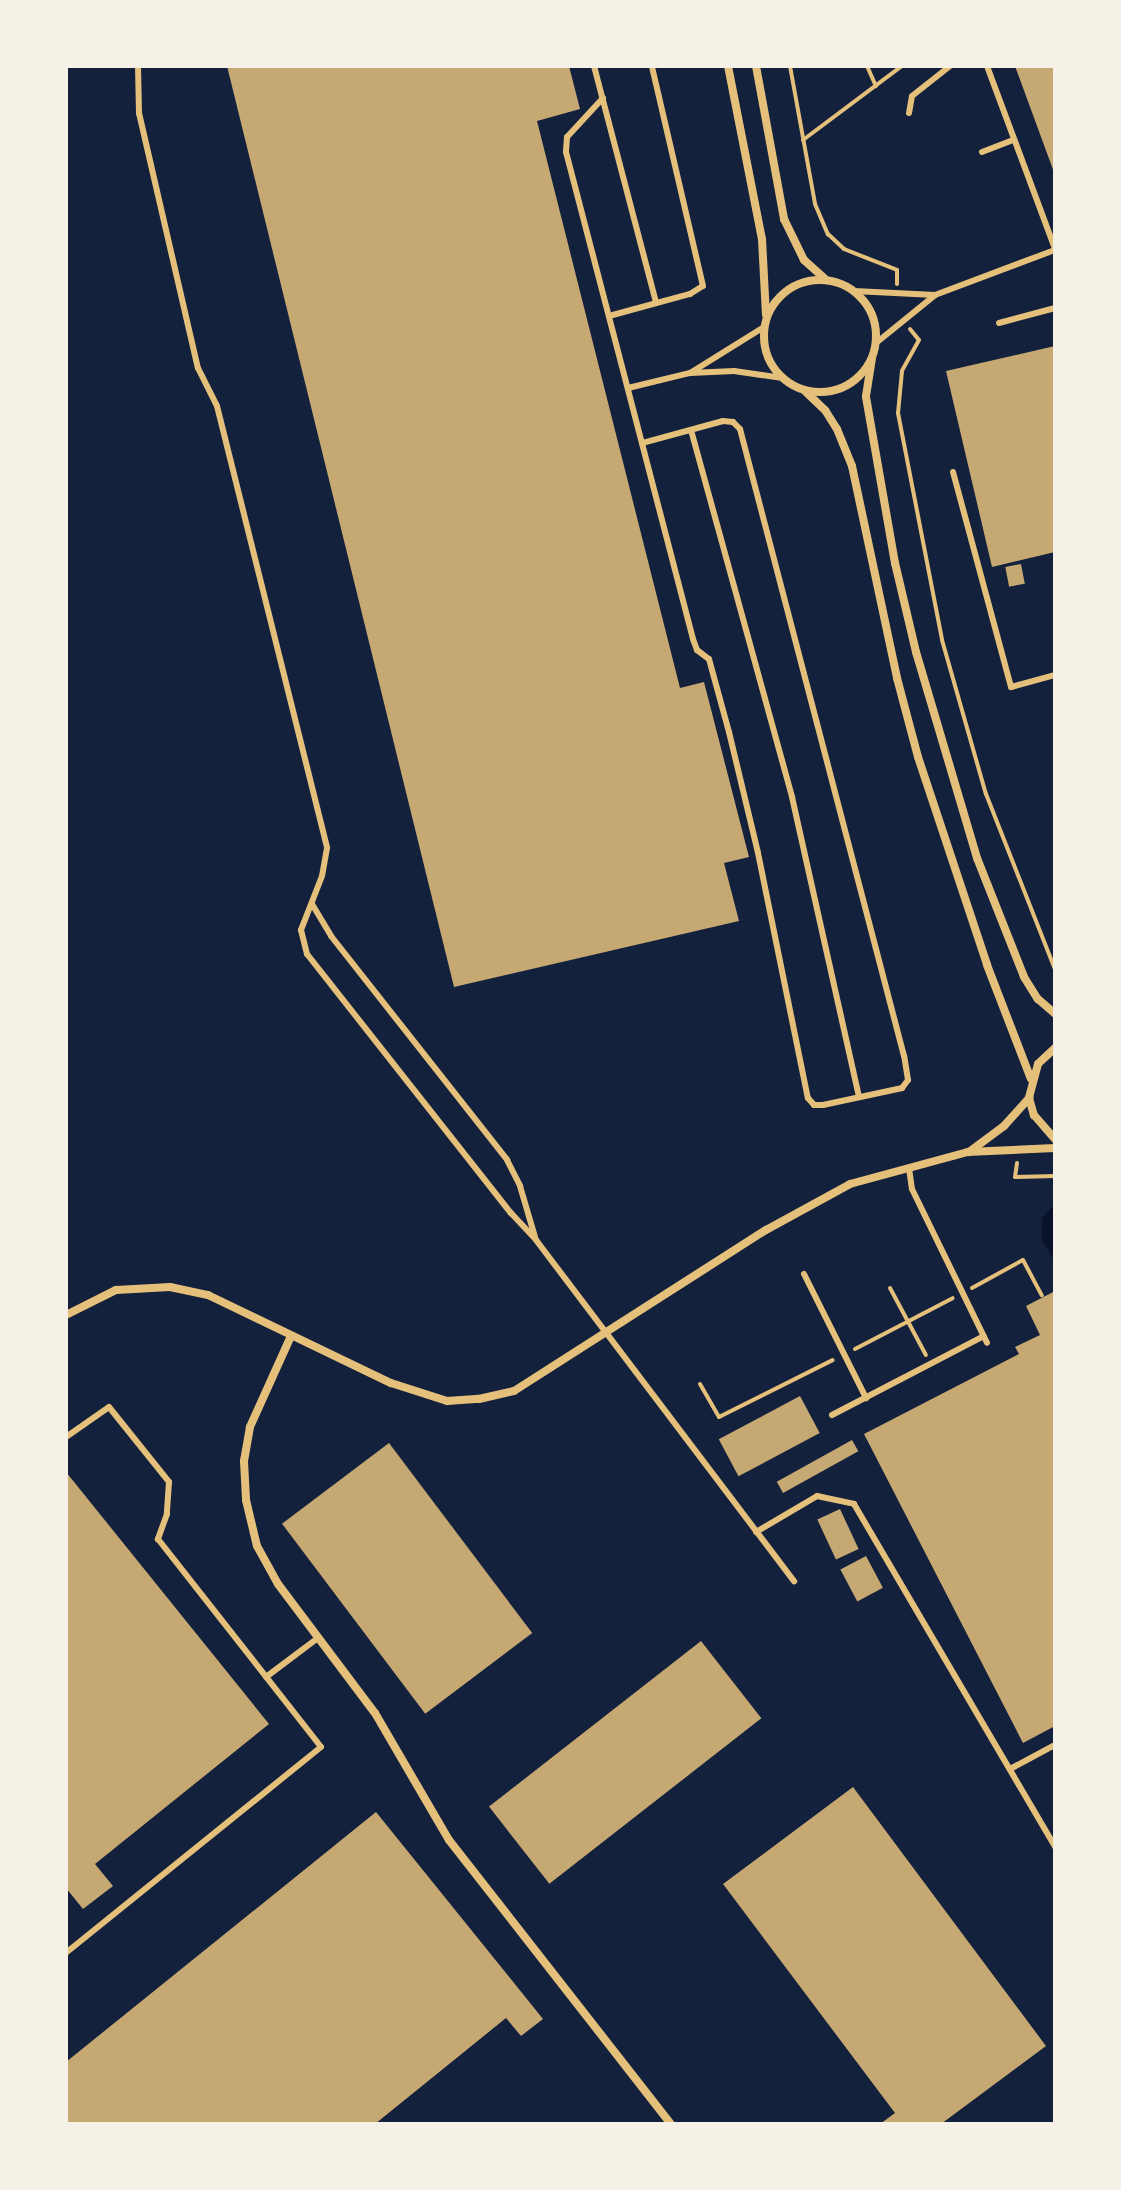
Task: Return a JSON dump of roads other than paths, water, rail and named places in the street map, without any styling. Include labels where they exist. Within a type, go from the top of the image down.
[{"type":"street","points":[[728,66],[762,239],[764,327],[768,356],[782,378],[805,391],[831,419],[852,466],[893,663],[918,757],[987,965],[1031,1079]]},
{"type":"street","points":[[756,66],[784,219],[804,260],[826,280],[854,291],[872,316],[876,343],[866,397],[895,563],[916,652],[982,872],[1024,977],[1038,999],[1055,1014]]},
{"type":"street","points":[[766,316],[778,297],[796,284],[826,280]]},
{"type":"street","points":[[805,391],[830,392],[844,387],[864,371],[872,358]]},
{"type":"street","points":[[1055,1048],[1038,1064],[1031,1079],[1029,1098],[1034,1115],[1055,1139]]},
{"type":"street","points":[[968,1152],[1004,1126],[1029,1098]]},
{"type":"street","points":[[66,1315],[116,1290],[170,1287],[208,1295],[391,1383],[447,1401],[479,1399],[514,1391],[766,1230],[850,1184],[968,1152],[1055,1148]]},
{"type":"street","points":[[291,1336],[250,1427],[244,1461],[246,1500],[257,1546],[278,1584],[375,1713],[449,1840],[671,2124]]},
{"type":"lane","points":[[138,66],[139,113],[198,368],[217,406],[327,848],[312,904],[301,930],[307,954],[536,1240],[794,1581]]},
{"type":"lane","points":[[594,66],[656,303]]},
{"type":"lane","points":[[609,316],[698,291],[703,278],[652,66]]},
{"type":"lane","points":[[909,113],[912,96],[950,66]]},
{"type":"lane","points":[[876,343],[935,295],[1055,249],[987,66]]},
{"type":"lane","points":[[603,98],[567,137],[566,144],[609,316],[628,388],[642,443],[693,639],[697,650],[709,659],[729,732],[758,853],[808,1098],[814,1105],[823,1105],[902,1088],[908,1080],[904,1056],[740,429],[733,422],[723,421],[642,443]]},
{"type":"lane","points":[[982,152],[1014,140]]},
{"type":"lane","points":[[854,291],[935,295]]},
{"type":"lane","points":[[999,323],[1055,308]]},
{"type":"lane","points":[[690,373],[764,327]]},
{"type":"lane","points":[[628,388],[690,373],[734,371],[782,378]]},
{"type":"lane","points":[[691,430],[792,797],[859,1096]]},
{"type":"lane","points":[[953,472],[1011,687],[1055,675]]},
{"type":"lane","points":[[312,904],[331,936],[507,1160],[520,1186],[536,1240]]},
{"type":"lane","points":[[832,1415],[985,1339],[912,1189],[909,1168]]},
{"type":"lane","points":[[804,1274],[866,1398]]},
{"type":"lane","points":[[66,1437],[109,1407],[169,1482],[167,1514],[158,1539],[321,1747],[66,1953]]},
{"type":"lane","points":[[756,1532],[817,1496],[854,1504],[1055,1847]]},
{"type":"lane","points":[[266,1677],[319,1637]]},
{"type":"lane","points":[[1010,1769],[1055,1745]]},
{"type":"water","points":[[1055,1207],[1055,1261],[1042,1241],[1042,1218]]}]
